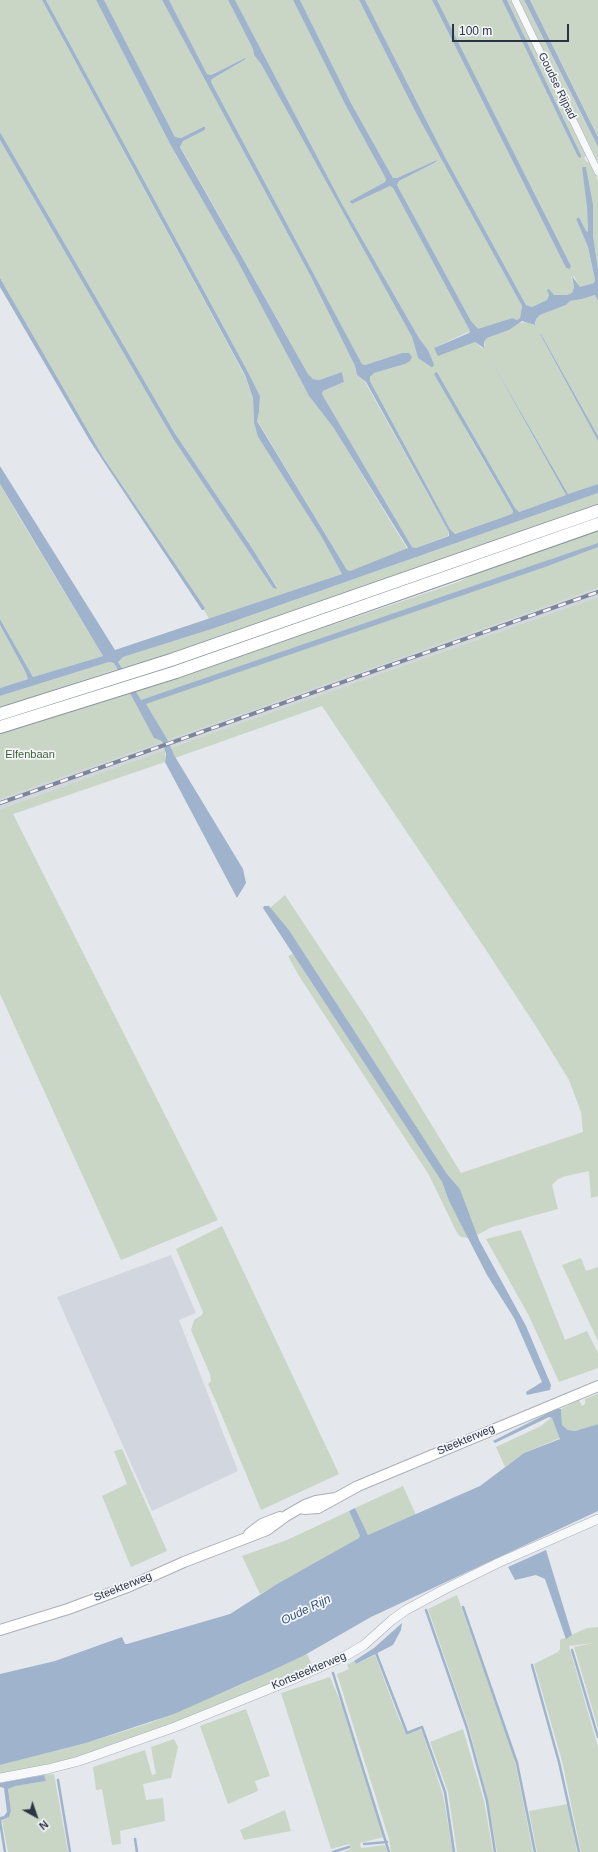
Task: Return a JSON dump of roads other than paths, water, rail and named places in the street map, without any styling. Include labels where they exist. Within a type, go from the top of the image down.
[{"type":"highway","points":[[136,678],[598,511]]},
{"type":"highway","points":[[0,714],[136,678],[598,524]]},
{"type":"highway","points":[[0,727],[116,684]]},
{"type":"main road","name":"Steekterweg","points":[[0,1630],[68,1609],[130,1586],[184,1562],[267,1530],[286,1516],[298,1510],[318,1508],[358,1486],[598,1386]]},
{"type":"street","name":"Goudse Rijpad","points":[[515,0],[598,172]]},
{"type":"street","name":"Kortsteekterweg","points":[[0,1778],[48,1770],[79,1761],[175,1727],[315,1669],[347,1655],[364,1645],[392,1620],[406,1610],[445,1589],[500,1562],[598,1519]]},
{"type":"water","points":[[42,0],[46,0],[248,372],[260,396],[257,421],[347,570],[350,571],[408,548],[333,427],[309,396],[238,262],[170,144],[96,0],[104,0],[175,137],[181,138],[205,127],[205,130],[183,141],[180,147],[308,374],[313,379],[319,380],[342,372],[344,382],[323,391],[322,394],[412,547],[416,548],[449,536],[449,532],[366,382],[357,375],[355,366],[310,275],[162,0],[169,0],[207,74],[211,75],[245,58],[246,59],[212,79],[211,82],[362,364],[365,365],[402,353],[409,353],[412,357],[410,361],[405,364],[374,373],[370,377],[370,381],[450,529],[455,534],[512,514],[513,511],[434,374],[436,372],[515,508],[519,512],[566,495],[488,355],[568,494],[598,484],[598,493],[215,628],[123,657],[118,662],[141,700],[598,543],[598,547],[545,567],[146,704],[167,739],[174,755],[243,869],[246,883],[237,898],[165,762],[166,754],[162,741],[154,738],[114,663],[109,662],[0,696],[0,688],[28,679],[0,625],[0,619],[33,677],[103,656],[0,484],[0,466],[115,650],[342,574],[321,536],[258,437],[254,423],[253,398],[245,375]]},
{"type":"water","points":[[228,0],[235,0],[342,204],[419,338],[428,350],[434,364],[433,367],[418,358],[412,337],[261,64],[254,55],[253,49]]},
{"type":"water","points":[[293,0],[300,0],[351,103],[393,178],[397,178],[437,160],[436,162],[399,181],[397,185],[471,321],[478,329],[512,318],[517,320],[520,318],[522,306],[416,113],[359,0],[365,0],[445,157],[526,305],[532,307],[547,300],[549,295],[547,290],[549,289],[554,295],[567,295],[572,293],[574,287],[572,276],[580,287],[594,283],[595,280],[588,247],[576,219],[579,217],[586,231],[588,232],[587,207],[582,167],[586,167],[593,204],[593,235],[598,269],[598,301],[595,295],[570,301],[566,305],[540,315],[536,319],[535,325],[522,321],[509,330],[487,338],[484,342],[484,348],[475,342],[438,356],[434,348],[469,333],[470,331],[393,188],[390,186],[352,204],[350,202],[385,182],[386,179],[346,106]]},
{"type":"water","points":[[432,0],[437,0],[571,266],[570,269],[566,268]]},
{"type":"water","points":[[502,0],[507,0],[581,155],[581,158],[578,157]]},
{"type":"water","points":[[524,0],[530,0],[598,137],[598,147]]},
{"type":"water","points":[[0,132],[174,432],[252,548],[277,588],[276,589],[273,588],[174,440],[0,140]]},
{"type":"water","points":[[0,278],[103,457],[205,608],[204,610],[202,610],[90,441],[0,287]]},
{"type":"water","points":[[540,334],[598,436],[598,441]]},
{"type":"water","points":[[264,906],[269,906],[289,930],[447,1174],[460,1189],[479,1240],[526,1326],[551,1385],[550,1390],[527,1395],[526,1392],[542,1382],[514,1318],[487,1275],[449,1201],[442,1182],[263,908]]},
{"type":"water","name":"Oude Rijn","points":[[556,1409],[561,1409],[562,1425],[568,1430],[575,1431],[598,1424],[598,1511],[371,1617],[303,1656],[174,1714],[86,1743],[0,1765],[0,1674],[55,1661],[122,1637],[125,1644],[127,1644],[230,1614],[277,1584],[359,1538],[360,1536],[349,1511],[355,1508],[368,1535],[480,1486],[524,1453],[560,1439],[552,1418],[549,1417],[495,1443],[493,1441]]},
{"type":"water","points":[[546,1550],[572,1635],[566,1639],[545,1579],[536,1575],[515,1580],[508,1567]]},
{"type":"water","points":[[402,1623],[401,1630],[393,1645],[356,1664],[354,1661],[374,1648]]},
{"type":"water","points":[[44,1775],[46,1781],[15,1786],[8,1789],[11,1811],[9,1817],[0,1821],[0,1817],[4,1816],[7,1812],[4,1788],[0,1787],[0,1783]]},
{"type":"waterway","points":[[463,1607],[517,1763],[535,1852]]},
{"type":"waterway","points":[[426,1610],[467,1728],[487,1801],[495,1852]]},
{"type":"waterway","points":[[572,1650],[598,1737]]},
{"type":"waterway","points":[[376,1653],[407,1733],[422,1727],[445,1792],[454,1852]]},
{"type":"waterway","points":[[532,1665],[559,1762],[579,1852]]},
{"type":"waterway","points":[[333,1673],[389,1852]]},
{"type":"waterway","points":[[58,1780],[70,1852]]},
{"type":"waterway","points":[[0,1821],[5,1852]]},
{"type":"waterway","points":[[135,1839],[137,1852]]},
{"type":"waterway","points":[[364,1844],[387,1842]]},
{"type":"waterway","points":[[333,1852],[349,1847]]},
{"type":"railway","points":[[0,803],[598,592]]},
{"type":"park label","name":"Elfenbaan","points":[[30,755]]}]
